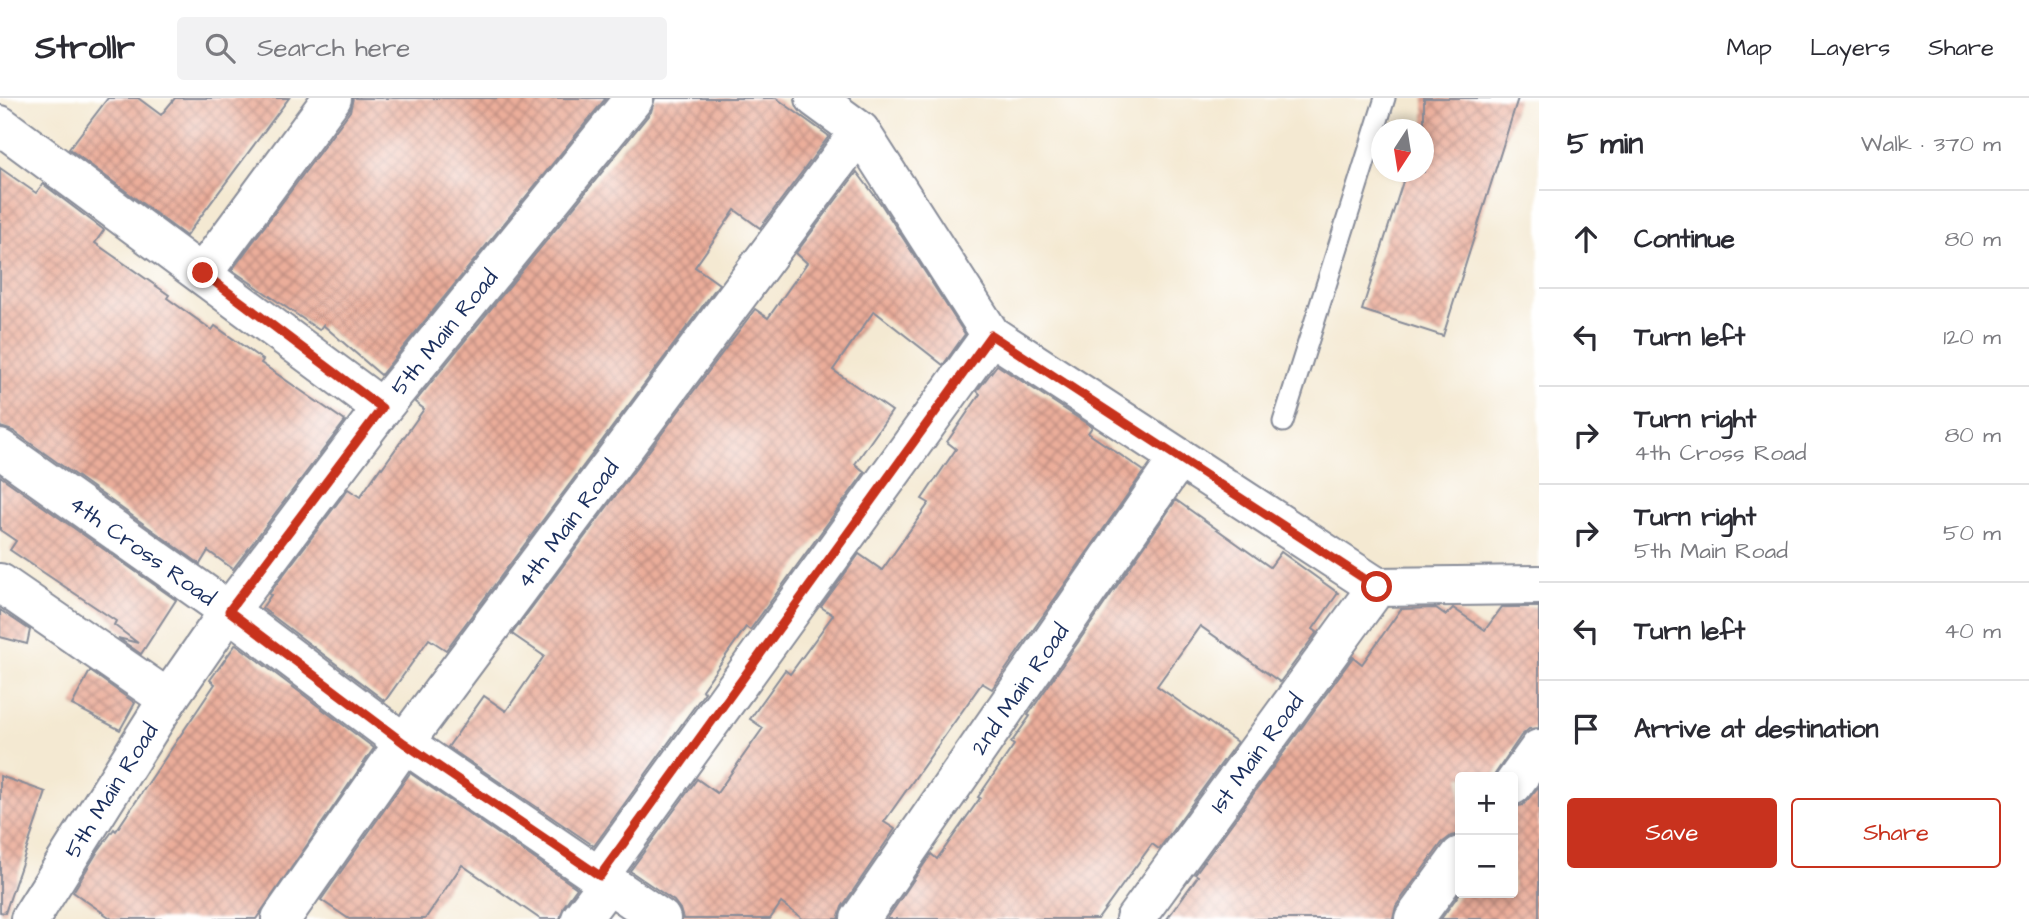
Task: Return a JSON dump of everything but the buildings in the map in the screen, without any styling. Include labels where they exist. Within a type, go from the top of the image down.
[{"type":"street","points":[[203,273],[332,98]]},
{"type":"street","name":"5th Main Road","points":[[30,919],[169,699],[229,611],[382,408],[634,98]]},
{"type":"street","points":[[815,98],[862,114],[991,335],[1377,587],[1539,585]]},
{"type":"street","name":"4th Main Road","points":[[281,919],[404,743],[862,114]]},
{"type":"street","points":[[0,125],[382,408]]},
{"type":"street","points":[[581,919],[604,879],[991,335]]},
{"type":"street","name":"4th Cross Road","points":[[0,449],[229,611],[404,743],[662,919]]},
{"type":"street","name":"2nd Main Road","points":[[860,919],[1179,458]]},
{"type":"street","points":[[0,583],[169,699]]},
{"type":"street","name":"1st Main Road","points":[[1135,919],[1377,587]]},
{"type":"street","points":[[1518,778],[1539,749]]},
{"type":"street","points":[[1414,919],[1455,863]]},
{"type":"lane","points":[[1283,422],[1385,98]]},
{"type":"route","points":[[203,273],[382,408],[229,611],[404,743],[600,876],[991,335],[1377,587]]}]
